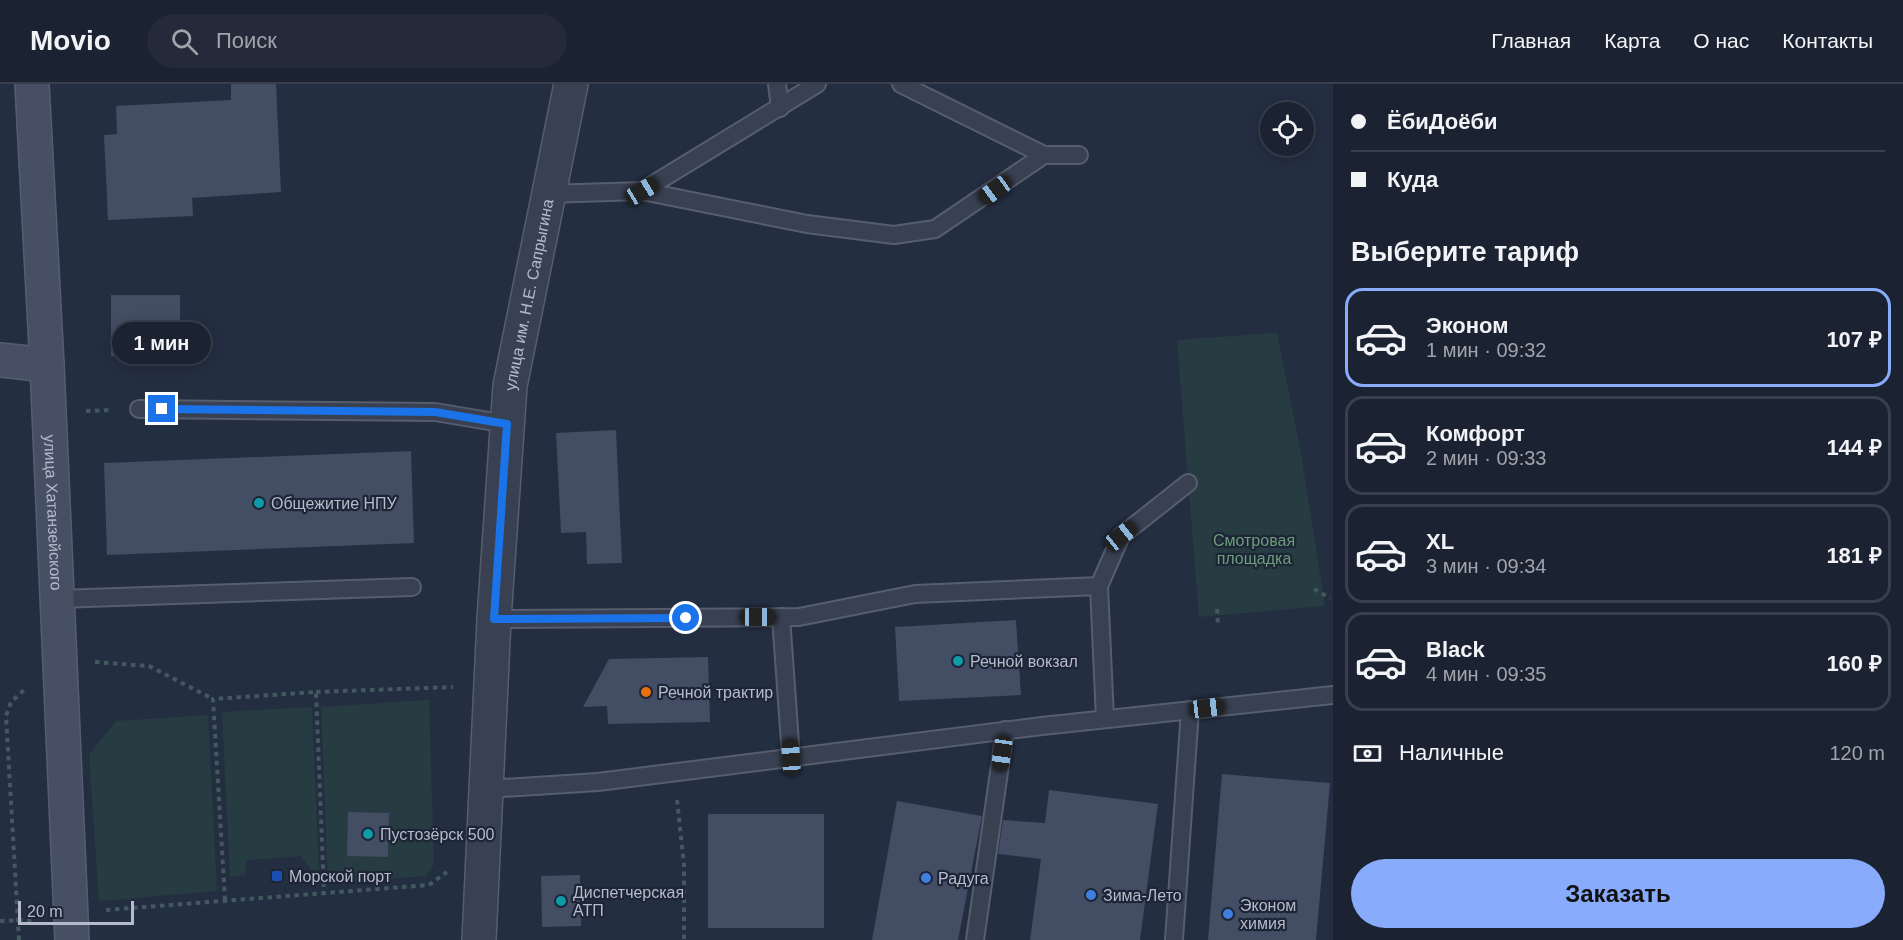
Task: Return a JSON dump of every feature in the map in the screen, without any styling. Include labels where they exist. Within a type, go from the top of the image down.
[{"type":"street","name":"улица Хатанзейского","points":[[32,84],[48,365],[72,940]]},
{"type":"street","name":"улица им. Н.Е. Сапрыгина","points":[[479,940],[494,619],[510,387],[547,194],[571,84]]},
{"type":"street","points":[[0,360],[48,365]]},
{"type":"lane","points":[[777,84],[780,108]]},
{"type":"lane","points":[[642,191],[817,84]]},
{"type":"lane","points":[[901,84],[984,128],[1044,155],[1079,155]]},
{"type":"lane","points":[[547,194],[642,191],[807,224],[894,235],[935,229],[1044,155]]},
{"type":"lane","points":[[139,409],[435,412],[507,424]]},
{"type":"lane","points":[[1105,719],[1100,586],[1121,536],[1188,483]]},
{"type":"lane","points":[[58,599],[412,586]]},
{"type":"lane","points":[[494,619],[799,617],[915,594],[1100,586]]},
{"type":"lane","points":[[782,617],[791,757]]},
{"type":"lane","points":[[487,789],[598,782],[1005,730],[1333,695]]},
{"type":"lane","points":[[1174,940],[1190,710]]},
{"type":"lane","points":[[975,940],[1005,730]]},
{"type":"path","points":[[49,412],[139,409]]},
{"type":"path","points":[[1314,589],[1330,598]]},
{"type":"path","points":[[1217,609],[1218,625]]},
{"type":"path","points":[[19,940],[6,716],[11,702],[60,660],[149,666],[213,699],[316,692],[491,685]]},
{"type":"path","points":[[316,692],[324,892]]},
{"type":"path","points":[[213,699],[225,900]]},
{"type":"path","points":[[674,772],[684,865],[684,940]]},
{"type":"path","points":[[104,910],[429,885],[441,875],[484,853]]},
{"type":"path","points":[[0,921],[45,920]]},
{"type":"green space","name":"Смотровая площадка","points":[[1277,333],[1302,459],[1325,606],[1199,617],[1177,340]]},
{"type":"green space","points":[[429,700],[434,864],[426,876],[328,883],[321,707]]},
{"type":"green space","points":[[312,707],[319,870],[311,870],[301,856],[247,860],[245,875],[230,877],[222,712]]},
{"type":"green space","points":[[208,715],[217,891],[99,901],[89,755],[116,721]]},
{"type":"building","points":[[231,84],[276,84],[281,192],[192,198],[193,216],[108,220],[104,135],[117,134],[116,106],[231,100]]},
{"type":"building","points":[[111,295],[180,295],[180,356],[111,356]]},
{"type":"building","points":[[616,430],[622,563],[587,564],[586,532],[561,533],[556,433]]},
{"type":"building","name":"Общежитие НПУ","points":[[411,451],[414,543],[107,555],[104,463]]},
{"type":"building","name":"Речной вокзал","points":[[1016,620],[1021,695],[899,701],[895,627]]},
{"type":"building","name":"Речной трактир","points":[[708,657],[710,722],[608,724],[607,706],[583,707],[609,659]]},
{"type":"building","points":[[1222,774],[1330,783],[1316,940],[1208,940]]},
{"type":"building","name":"Зима-Лето","points":[[1049,790],[1158,804],[1140,940],[1030,940],[1041,859],[998,854],[1003,820],[1045,823]]},
{"type":"building","name":"Радуга","points":[[897,801],[982,816],[958,940],[872,940]]},
{"type":"building","name":"Пустозёрск 500","points":[[348,812],[389,813],[388,857],[347,856]]},
{"type":"building","points":[[708,814],[824,814],[824,928],[708,928]]},
{"type":"building","name":"Диспетчерская АТП","points":[[580,875],[581,926],[542,927],[541,876]]},
{"type":"place","name":"Общежитие НПУ","points":[[259,503]]},
{"type":"place","name":"Речной вокзал","points":[[958,661]]},
{"type":"place","name":"Речной трактир","points":[[646,692]]},
{"type":"place","name":"Пустозёрск 500","points":[[368,834]]},
{"type":"place","name":"Морской порт","points":[[277,876]]},
{"type":"place","name":"Радуга","points":[[926,878]]},
{"type":"place","name":"Зима-Лето","points":[[1091,895]]},
{"type":"place","name":"Диспетчерская АТП","points":[[561,901]]},
{"type":"place","name":"Эконом химия","points":[[1228,914]]},
{"type":"route","points":[[162,409],[435,412],[507,424],[494,619],[686,618]]}]
